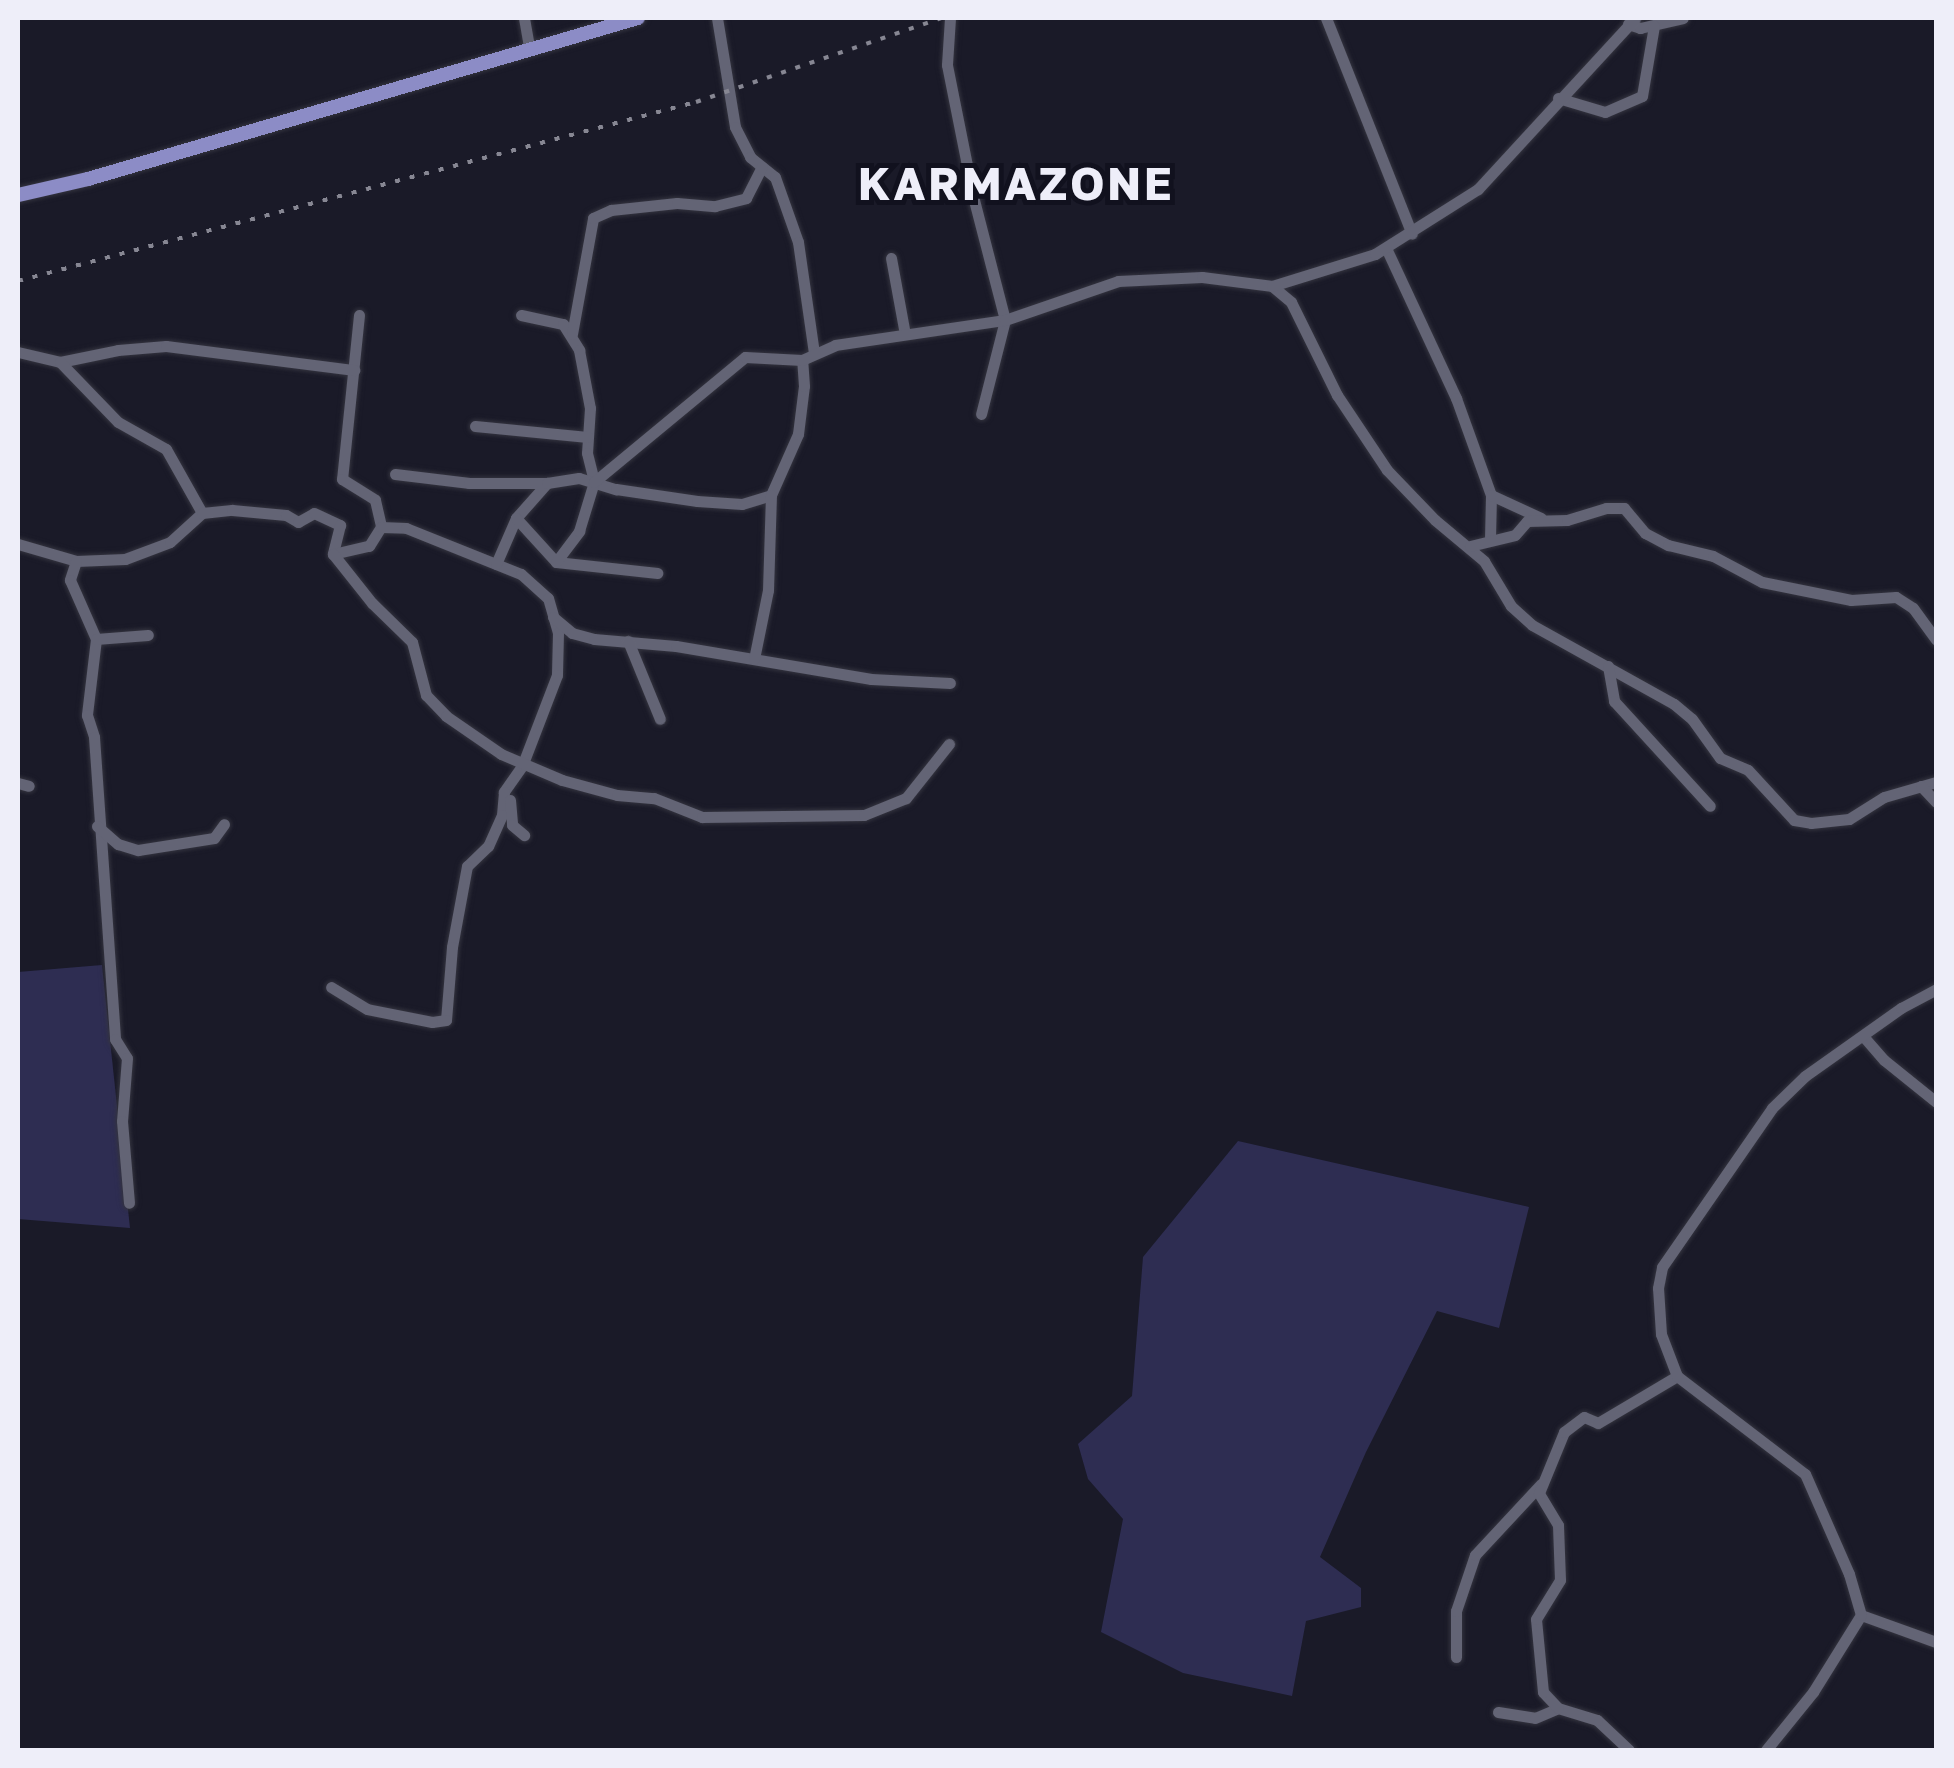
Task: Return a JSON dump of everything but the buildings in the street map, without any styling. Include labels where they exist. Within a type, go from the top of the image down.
[{"type":"main road","points":[[18,195],[106,174],[638,18]]},
{"type":"street","points":[[524,18],[529,47]]},
{"type":"street","points":[[718,18],[734,127],[741,144],[775,177],[798,242],[814,352]]},
{"type":"street","points":[[950,18],[947,66],[974,200],[1005,320],[980,414]]},
{"type":"street","points":[[1326,18],[1412,234]]},
{"type":"street","points":[[594,482],[745,356],[802,360],[814,352],[905,334],[1005,320],[1118,281],[1202,277],[1272,286],[1386,248],[1478,190],[1631,21],[1654,26],[1683,18]]},
{"type":"street","points":[[1558,98],[1605,112],[1642,96],[1654,26]]},
{"type":"street","points":[[556,562],[579,531],[594,482],[586,437],[590,408],[572,334],[592,218],[611,210],[677,203],[715,206],[746,198],[762,167]]},
{"type":"street","points":[[1386,248],[1430,334],[1490,495],[1490,540]]},
{"type":"street","points":[[891,258],[905,334]]},
{"type":"street","points":[[1272,286],[1290,302],[1338,395],[1387,470],[1435,520],[1470,546],[1511,606],[1532,625],[1674,704],[1692,719],[1720,758],[1748,770],[1794,820],[1811,824],[1849,819],[1884,797],[1936,782]]},
{"type":"street","points":[[333,554],[369,546],[381,526],[375,500],[342,479],[359,314]]},
{"type":"street","points":[[521,315],[563,324],[572,334]]},
{"type":"street","points":[[18,352],[60,362],[118,350],[166,346],[354,370]]},
{"type":"street","points":[[754,659],[768,590],[771,496],[798,434],[804,386],[802,360]]},
{"type":"street","points":[[60,362],[118,422],[166,450],[202,512]]},
{"type":"street","points":[[475,426],[586,437]]},
{"type":"street","points":[[395,474],[469,483],[547,483],[579,478],[720,502],[758,502],[771,496]]},
{"type":"street","points":[[496,564],[516,518],[547,483]]},
{"type":"street","points":[[1490,495],[1542,519]]},
{"type":"street","points":[[1470,546],[1515,536],[1527,522],[1567,520],[1606,508],[1624,508],[1645,532],[1668,545],[1713,556],[1762,582],[1850,600],[1896,598],[1913,608],[1936,640]]},
{"type":"street","points":[[18,544],[76,561],[125,559],[170,542],[202,512],[232,510],[286,515],[298,522],[314,513],[340,525],[333,554]]},
{"type":"street","points":[[516,518],[556,562],[657,572]]},
{"type":"street","points":[[331,987],[367,1009],[432,1022],[446,1020],[452,947],[467,866],[488,846],[502,815],[504,792],[522,766],[560,663],[548,598],[530,579],[406,528],[381,526]]},
{"type":"street","points":[[333,554],[372,603],[412,642],[426,695],[446,716],[522,766],[617,796],[654,798],[702,817],[864,816],[906,798],[949,744]]},
{"type":"street","points":[[76,561],[70,580],[96,639],[87,716],[94,737],[97,826],[116,1039],[127,1058],[122,1121],[128,1203]]},
{"type":"street","points":[[553,617],[572,633],[871,679],[950,684]]},
{"type":"street","points":[[96,639],[148,635]]},
{"type":"street","points":[[628,642],[660,719]]},
{"type":"street","points":[[1608,666],[1614,701],[1710,806]]},
{"type":"street","points":[[1922,786],[1936,802]]},
{"type":"street","points":[[504,792],[510,800],[512,825],[524,835]]},
{"type":"street","points":[[97,826],[118,844],[138,850],[214,838],[224,824]]},
{"type":"street","points":[[1766,1750],[1813,1692],[1861,1616],[1850,1574],[1804,1474],[1677,1376],[1661,1334],[1658,1288],[1672,1248],[1772,1108],[1806,1076],[1936,989]]},
{"type":"street","points":[[1863,1036],[1936,1102]]},
{"type":"street","points":[[1456,1657],[1456,1612],[1475,1554],[1540,1484],[1564,1432],[1584,1418],[1598,1423],[1677,1376]]},
{"type":"street","points":[[1540,1484],[1544,1506],[1558,1525],[1560,1580],[1540,1608],[1535,1634],[1543,1692],[1558,1708],[1597,1720],[1629,1750]]},
{"type":"street","points":[[1861,1616],[1936,1642]]},
{"type":"street","points":[[1498,1712],[1534,1718],[1558,1708]]},
{"type":"shaded area","points":[[102,965],[130,1228],[18,1219],[18,972]]},
{"type":"shaded area","points":[[1238,1141],[1529,1207],[1499,1328],[1437,1311],[1366,1452],[1320,1557],[1361,1588],[1361,1607],[1306,1621],[1292,1696],[1183,1673],[1101,1632],[1123,1519],[1088,1479],[1078,1444],[1132,1396],[1143,1257]]},
{"type":"railway","points":[[18,281],[696,102],[942,18]]},
{"type":"district","name":"KARMAZONE","points":[[1016,184]]}]
